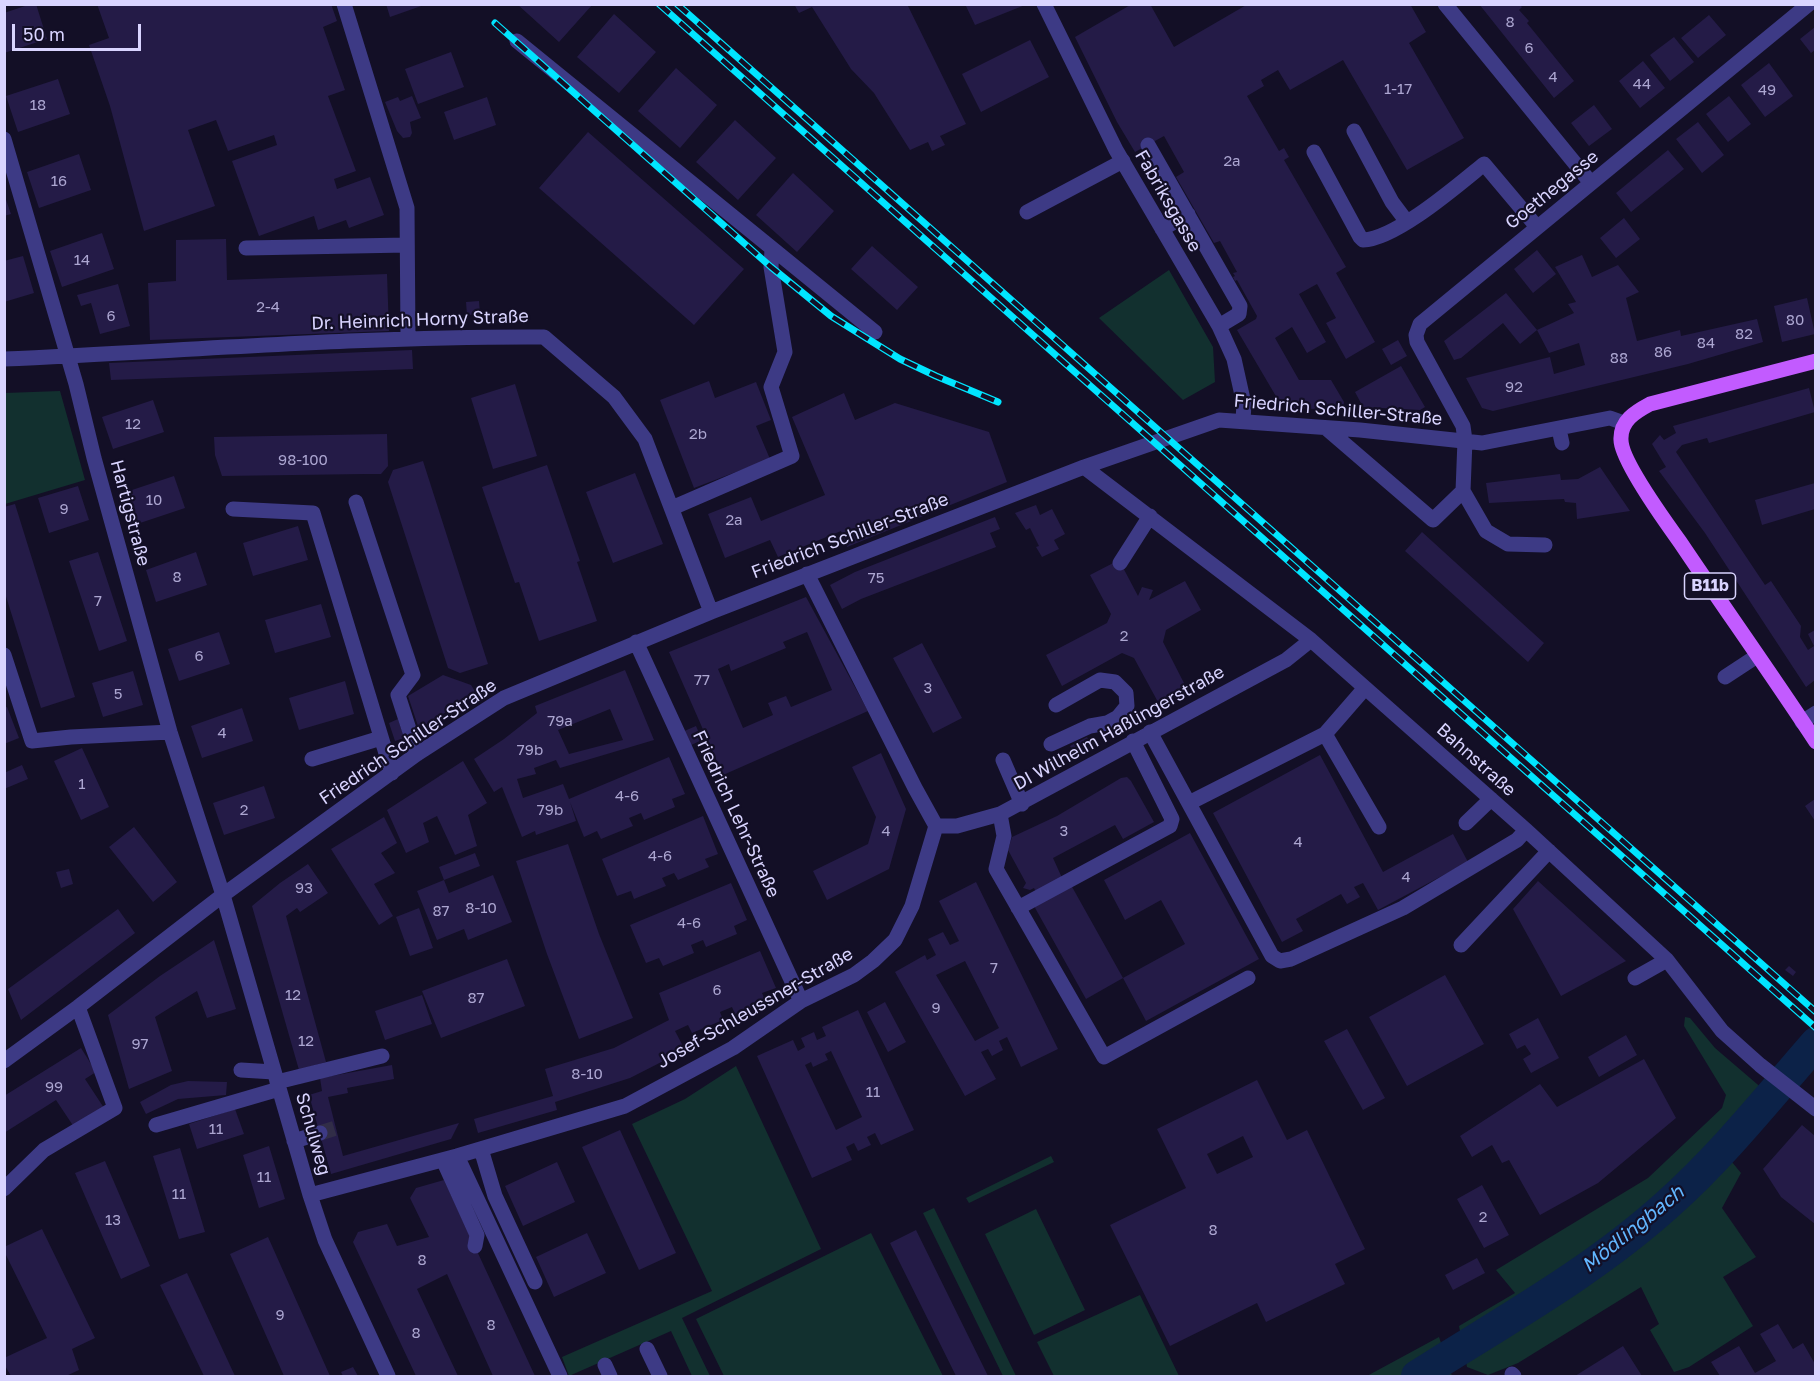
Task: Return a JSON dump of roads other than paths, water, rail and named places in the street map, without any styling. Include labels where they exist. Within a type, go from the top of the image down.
[{"type":"main road","points":[[1624,423],[1636,412],[1650,404],[1815,362]]},
{"type":"main road","name":"B11b","points":[[1624,423],[1620,441],[1651,500],[1815,742]]},
{"type":"street","points":[[344,4],[407,208],[408,338]]},
{"type":"street","points":[[1445,4],[1591,183]]},
{"type":"street","name":"Goethegasse","points":[[1465,440],[1463,426],[1417,342],[1417,329],[1420,324],[1809,4]]},
{"type":"street","name":"Fabriksgasse","points":[[1046,5],[1123,161],[1219,326],[1234,359],[1244,404],[1243,420]]},
{"type":"street","points":[[517,41],[875,332]]},
{"type":"street","points":[[1354,131],[1392,202],[1407,222]]},
{"type":"street","name":"Hartigstraße","points":[[4,139],[68,356],[170,732],[223,895]]},
{"type":"street","points":[[1148,145],[1240,306],[1239,314],[1219,326]]},
{"type":"street","points":[[1314,152],[1359,237],[1364,240],[1376,238],[1424,212],[1484,164],[1537,227]]},
{"type":"street","points":[[1027,213],[1123,161]]},
{"type":"street","points":[[1162,229],[1188,214]]},
{"type":"street","points":[[246,248],[407,245]]},
{"type":"street","points":[[672,508],[792,456],[771,387],[785,352],[771,267],[772,249]]},
{"type":"street","name":"Dr. Heinrich Horny Straße","points":[[4,359],[408,338],[544,337],[614,397],[645,439],[711,612]]},
{"type":"street","name":"Friedrich Schiller-Straße","points":[[4,1061],[223,895],[417,754],[504,698],[636,642],[807,574],[1084,467],[1219,420],[1243,420],[1482,443],[1560,436],[1610,418],[1624,423]]},
{"type":"street","points":[[1326,428],[1433,520],[1463,491]]},
{"type":"street","points":[[1465,440],[1463,491],[1486,531],[1508,544],[1545,545]]},
{"type":"street","name":"Bahnstraße","points":[[1084,467],[1311,640],[1526,830],[1667,960],[1722,1031],[1815,1109]]},
{"type":"street","points":[[356,502],[413,675],[398,695],[417,754]]},
{"type":"street","points":[[233,509],[313,513],[392,773]]},
{"type":"street","points":[[1120,563],[1150,516]]},
{"type":"street","points":[[807,574],[936,826]]},
{"type":"street","name":"DI Wilhelm Haßlingerstraße","points":[[936,826],[957,826],[1000,814],[1022,804],[1133,741],[1286,660],[1311,640]]},
{"type":"street","name":"Friedrich Lehr-Straße","points":[[636,642],[801,1001]]},
{"type":"street","points":[[4,655],[32,741],[170,732]]},
{"type":"street","points":[[1725,677],[1757,656]]},
{"type":"street","points":[[1051,744],[1090,726],[1107,723],[1118,717],[1127,706],[1126,693],[1115,682],[1100,681],[1056,705]]},
{"type":"street","points":[[1189,803],[1325,734],[1365,688]]},
{"type":"street","points":[[1802,722],[1815,713]]},
{"type":"street","points":[[1150,732],[1272,956],[1280,961],[1291,959],[1403,909],[1517,840],[1526,830]]},
{"type":"street","points":[[1325,734],[1380,827]]},
{"type":"street","points":[[312,759],[381,738]]},
{"type":"street","points":[[1018,908],[1170,826],[1172,819],[1133,741]]},
{"type":"street","points":[[1003,760],[1022,804]]},
{"type":"street","points":[[1466,823],[1491,799]]},
{"type":"street","points":[[1000,814],[1004,836],[996,869],[1104,1057],[1248,978]]},
{"type":"street","name":"Josef-Schleussner-Straße","points":[[310,1195],[450,1158],[625,1106],[733,1048],[801,1001],[854,975],[895,940],[912,906],[936,826]]},
{"type":"street","points":[[1461,945],[1549,851]]},
{"type":"street","name":"Schulweg","points":[[223,895],[310,1195],[329,1249],[388,1377]]},
{"type":"street","points":[[1635,978],[1667,960]]},
{"type":"street","points":[[4,1189],[44,1150],[115,1108],[78,1007]]},
{"type":"street","points":[[156,1125],[277,1081],[382,1056]]},
{"type":"street","points":[[241,1070],[277,1081]]},
{"type":"street","points":[[294,1141],[320,1133]]},
{"type":"street","points":[[481,1149],[495,1196],[535,1282]]},
{"type":"street","points":[[450,1158],[477,1235],[475,1246]]},
{"type":"street","points":[[450,1158],[560,1377]]},
{"type":"street","points":[[647,1349],[660,1377]]},
{"type":"waterway","name":"Mödlingbach","points":[[1417,1376],[1578,1274],[1639,1229],[1688,1186],[1816,1043]]},
{"type":"tunnel","points":[[320,1133],[336,1128]]},
{"type":"railway","points":[[659,4],[1816,1028]]},
{"type":"railway","points":[[677,4],[1816,1012]]},
{"type":"railway","points":[[495,23],[771,267],[831,316],[900,359],[998,402]]}]
